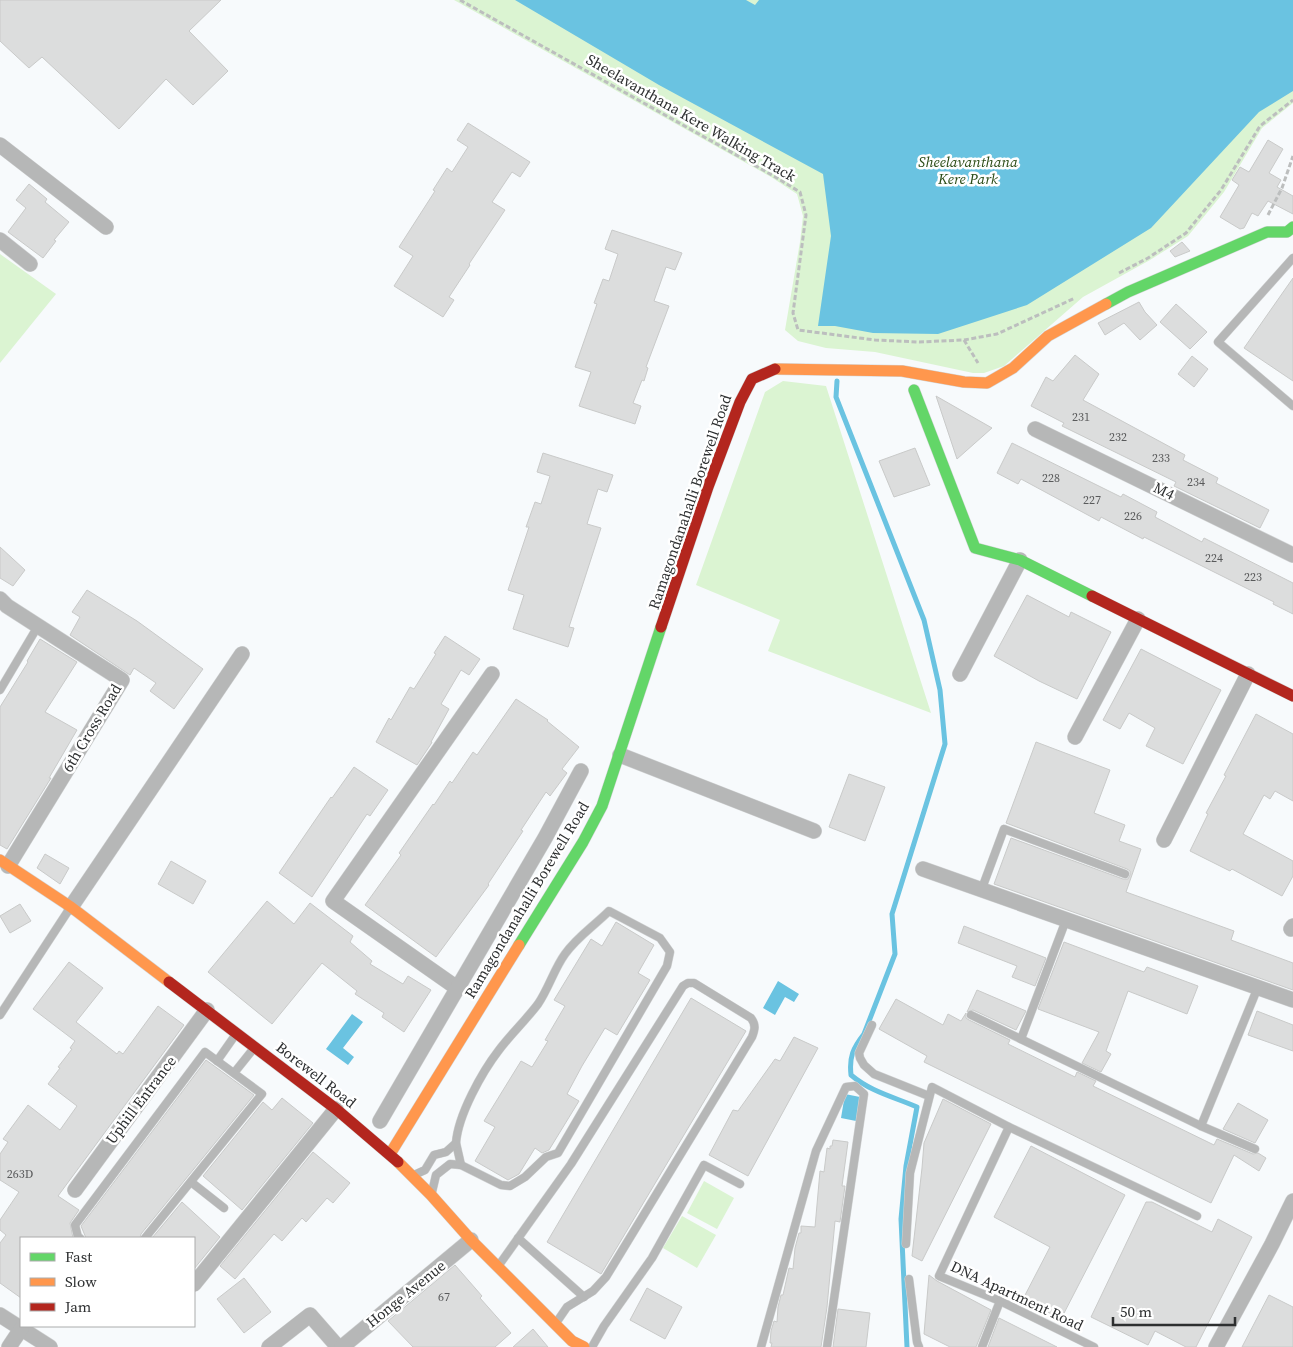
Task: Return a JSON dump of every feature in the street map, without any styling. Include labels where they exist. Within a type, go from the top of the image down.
[{"type":"street","points":[[0,145],[106,227]]},
{"type":"street","points":[[987,383],[1013,368],[1048,336],[1128,292],[1267,232],[1291,232]]},
{"type":"street","points":[[0,240],[30,264]]},
{"type":"street","name":"Ramagondanahalli Borewell Road","points":[[390,1154],[582,842],[602,806],[708,487],[740,402],[752,379],[777,368],[902,371],[964,382],[987,383]]},
{"type":"street","points":[[914,390],[975,548],[1020,560],[1293,696]]},
{"type":"street","name":"M4","points":[[1035,428],[1293,554]]},
{"type":"street","points":[[960,674],[1020,560]]},
{"type":"street","name":"6th Cross Road","points":[[4,602],[122,680],[4,863]]},
{"type":"street","points":[[1074,737],[1138,619]]},
{"type":"street","points":[[71,907],[242,654]]},
{"type":"street","points":[[457,988],[333,901],[492,674]]},
{"type":"street","points":[[1164,840],[1248,674]]},
{"type":"street","points":[[620,755],[814,831]]},
{"type":"street","points":[[380,1121],[545,838],[580,771]]},
{"type":"street","name":"Borewell Road","points":[[4,863],[71,907],[255,1046],[390,1154],[431,1195],[471,1240],[575,1345]]},
{"type":"street","points":[[922,869],[1293,1000]]},
{"type":"street","name":"Uphill Entrance","points":[[75,1190],[207,1010]]},
{"type":"street","points":[[195,1283],[336,1109]]},
{"type":"street","points":[[1216,1347],[1293,1201]]},
{"type":"street","name":"Honge Avenue","points":[[340,1347],[471,1240]]},
{"type":"street","points":[[0,1315],[50,1347]]},
{"type":"street","points":[[269,1347],[310,1315],[340,1347]]},
{"type":"street","points":[[9,1347],[21,1329]]},
{"type":"lane","points":[[1293,258],[1218,342],[1293,406]]},
{"type":"lane","points":[[0,690],[38,626]]},
{"type":"lane","points":[[981,890],[1004,829],[1125,874]]},
{"type":"lane","points":[[0,1015],[71,907]]},
{"type":"lane","points":[[431,1195],[436,1175],[450,1164],[461,1165],[502,1185],[510,1186],[525,1177],[546,1157],[558,1153],[667,966],[670,952],[660,938],[609,911],[593,927],[580,936],[565,954],[539,1002],[519,1029],[498,1050],[476,1088],[456,1132],[456,1143],[461,1165]]},
{"type":"lane","points":[[1021,1039],[1066,920]]},
{"type":"lane","points":[[498,1267],[571,1164],[683,986],[688,983],[694,983],[751,1018],[754,1022],[755,1030],[752,1037],[606,1277],[593,1291],[567,1307],[556,1324]]},
{"type":"lane","points":[[1201,1126],[1258,987]]},
{"type":"lane","points":[[971,1015],[1201,1126],[1255,1149]]},
{"type":"lane","points":[[872,1025],[859,1053],[868,1070],[929,1096]]},
{"type":"lane","points":[[217,1061],[236,1032]]},
{"type":"lane","points":[[234,1074],[255,1046]]},
{"type":"lane","points":[[79,1237],[75,1225],[206,1052],[262,1094],[146,1237]]},
{"type":"lane","points":[[760,1347],[816,1151],[846,1087],[855,1086],[864,1094],[827,1347]]},
{"type":"lane","points":[[906,1244],[910,1173],[932,1087],[1009,1127],[1197,1216]]},
{"type":"lane","points":[[370,1138],[380,1121]]},
{"type":"lane","name":"DNA Apartment Road","points":[[1009,1127],[939,1276],[1000,1301],[1094,1347]]},
{"type":"lane","points":[[412,1176],[424,1170],[434,1155],[446,1152],[456,1143]]},
{"type":"lane","points":[[592,1347],[604,1326],[652,1258],[704,1166],[740,1184]]},
{"type":"lane","points":[[191,1182],[224,1208]]},
{"type":"lane","points":[[518,1238],[584,1296]]},
{"type":"lane","points":[[909,1279],[919,1347]]},
{"type":"lane","points":[[982,1347],[1000,1301]]},
{"type":"path","name":"Sheelavanthana Kere Walking Track","points":[[460,0],[800,192],[806,215],[793,313],[798,330],[875,340],[918,342],[964,340],[997,334],[1081,294]]},
{"type":"path","points":[[1114,276],[1148,258],[1186,233],[1221,190],[1260,126],[1293,100]]},
{"type":"path","points":[[1267,232],[1266,219],[1282,188],[1293,156]]},
{"type":"path","points":[[964,340],[984,373],[987,383]]},
{"type":"green space","name":"Sheelavanthana Kere Park","points":[[454,0],[1293,0],[1293,103],[1262,128],[1224,192],[1188,236],[1150,260],[1083,297],[1004,366],[984,373],[973,373],[875,352],[826,348],[798,341],[785,330],[803,216],[797,194],[771,177]]},
{"type":"green space","points":[[0,254],[56,294],[0,363]]},
{"type":"green space","points":[[783,381],[826,386],[931,713],[768,651],[780,620],[696,585],[765,392]]},
{"type":"green space","points":[[704,1181],[734,1198],[717,1229],[687,1213]]},
{"type":"green space","points":[[682,1216],[716,1235],[697,1268],[663,1248]]},
{"type":"water","name":"Sheelavanthana Kere Park","points":[[515,0],[746,0],[755,5],[759,0],[1293,0],[1293,91],[1259,112],[1151,228],[1027,305],[938,334],[873,333],[835,326],[818,326],[831,236],[823,174],[659,85]]},
{"type":"water","points":[[778,981],[799,994],[794,1002],[785,997],[775,1015],[763,1008]]},
{"type":"water","points":[[352,1014],[363,1022],[343,1048],[354,1057],[348,1065],[326,1049]]},
{"type":"water","points":[[845,1094],[860,1097],[856,1121],[841,1118]]},
{"type":"building","points":[[0,0],[221,0],[189,31],[228,71],[193,105],[166,79],[119,129],[42,57],[29,68],[0,41]]},
{"type":"building","points":[[468,123],[530,162],[520,177],[512,172],[492,202],[505,210],[449,297],[454,300],[443,317],[394,286],[413,256],[399,247],[435,191],[433,190],[447,168],[452,172],[468,147],[457,140]]},
{"type":"building","points":[[1268,140],[1283,149],[1269,173],[1281,180],[1277,187],[1293,196],[1293,214],[1268,201],[1258,216],[1252,213],[1244,228],[1240,229],[1220,217],[1239,185],[1232,180],[1240,167],[1249,172]]},
{"type":"building","points":[[29,184],[47,199],[45,202],[69,222],[54,240],[56,241],[43,258],[8,232],[26,208],[16,200]]},
{"type":"building","points":[[612,230],[682,253],[675,270],[666,267],[654,301],[669,306],[646,367],[648,368],[644,381],[642,380],[633,403],[641,406],[635,424],[579,406],[591,372],[575,367],[597,304],[594,303],[603,279],[609,281],[618,254],[605,249]]},
{"type":"building","points":[[1182,242],[1190,251],[1175,257],[1170,251]]},
{"type":"building","points":[[1293,278],[1293,381],[1244,348]]},
{"type":"building","points":[[1139,302],[1157,325],[1140,340],[1124,323],[1105,335],[1098,323]]},
{"type":"building","points":[[1176,304],[1207,332],[1190,349],[1160,322]]},
{"type":"building","points":[[1075,355],[1099,374],[1083,400],[1185,455],[1183,460],[1218,478],[1216,483],[1269,510],[1260,528],[1174,486],[1176,482],[1062,426],[1064,423],[1031,406],[1046,377],[1053,381]]},
{"type":"building","points":[[1192,356],[1208,369],[1194,387],[1178,374]]},
{"type":"building","points":[[936,396],[992,428],[957,459]]},
{"type":"building","points":[[1012,443],[1121,497],[1123,494],[1157,512],[1155,517],[1202,542],[1204,538],[1293,583],[1293,614],[1273,604],[1274,602],[1144,537],[1143,539],[1101,517],[1099,521],[1021,479],[1018,484],[997,473]]},
{"type":"building","points":[[915,448],[930,485],[894,497],[879,461]]},
{"type":"building","points":[[543,453],[613,475],[607,492],[598,489],[587,524],[601,528],[569,627],[574,628],[568,647],[513,629],[524,595],[508,590],[529,527],[526,527],[535,502],[541,504],[550,476],[537,472]]},
{"type":"building","points":[[0,547],[25,570],[13,586],[0,578]]},
{"type":"building","points":[[87,590],[137,621],[203,669],[174,709],[150,691],[156,683],[134,668],[130,675],[70,635],[80,617],[72,612]]},
{"type":"building","points":[[1027,595],[1069,617],[1071,612],[1111,632],[1077,699],[994,656]]},
{"type":"building","points":[[445,636],[480,659],[469,675],[461,670],[441,704],[449,709],[431,744],[417,765],[376,742],[389,718],[391,720],[410,687],[414,689]]},
{"type":"building","points":[[40,639],[77,662],[45,712],[77,730],[49,778],[51,778],[7,849],[0,845],[0,707]]},
{"type":"building","points":[[1141,649],[1221,690],[1183,764],[1146,746],[1155,728],[1129,713],[1120,729],[1103,720]]},
{"type":"building","points":[[516,699],[548,720],[579,747],[562,769],[567,773],[550,796],[546,792],[489,885],[436,957],[365,905],[401,855],[399,853],[433,804],[450,781],[452,783],[473,752],[477,755]]},
{"type":"building","points":[[1256,714],[1293,734],[1293,801],[1275,791],[1270,799],[1264,795],[1243,834],[1293,861],[1293,876],[1282,896],[1232,869],[1230,871],[1190,851],[1208,814],[1206,813],[1226,776],[1224,775]]},
{"type":"building","points":[[1036,742],[1110,770],[1094,813],[1125,825],[1119,841],[1141,849],[1126,892],[1234,931],[1231,940],[1293,963],[1293,990],[994,884],[1011,838],[1123,879],[1128,879],[1130,875],[1130,871],[1127,869],[1006,823]]},
{"type":"building","points":[[354,767],[388,790],[370,816],[367,814],[312,897],[279,873]]},
{"type":"building","points":[[849,774],[885,787],[865,841],[829,827]]},
{"type":"building","points":[[45,854],[69,868],[60,884],[37,868]]},
{"type":"building","points":[[171,861],[206,881],[193,904],[158,884]]},
{"type":"building","points":[[267,901],[294,924],[310,903],[353,936],[350,942],[372,961],[370,964],[403,984],[408,976],[431,990],[404,1032],[382,1017],[384,1013],[355,994],[357,991],[322,963],[272,1024],[208,972]]},
{"type":"building","points":[[20,904],[31,921],[10,933],[0,916]]},
{"type":"building","points":[[616,922],[654,945],[638,973],[650,980],[617,1035],[605,1028],[582,1066],[567,1094],[579,1101],[549,1150],[542,1153],[535,1148],[519,1174],[508,1180],[475,1161],[495,1127],[484,1121],[521,1061],[532,1067],[548,1041],[545,1040],[565,1006],[554,1000],[591,939],[602,946]]},
{"type":"building","points":[[964,926],[1046,958],[1035,986],[1012,977],[1017,966],[958,943]]},
{"type":"building","points":[[1064,942],[1144,972],[1147,967],[1198,986],[1187,1014],[1128,991],[1106,1051],[1111,1054],[1101,1072],[1082,1063],[1099,1032],[1038,1009]]},
{"type":"building","points":[[69,962],[103,988],[76,1022],[117,1054],[119,1051],[123,1054],[158,1006],[184,1025],[58,1196],[79,1210],[70,1223],[73,1237],[20,1237],[20,1297],[0,1283],[0,1243],[6,1235],[0,1230],[0,1220],[19,1192],[0,1180],[0,1154],[8,1142],[3,1139],[28,1105],[60,1130],[77,1106],[48,1084],[72,1049],[70,1048],[75,1041],[33,1009]]},
{"type":"building","points":[[977,990],[1026,1011],[1016,1030],[973,1010],[967,1012]]},
{"type":"building","points":[[691,998],[746,1031],[601,1274],[547,1242]]},
{"type":"building","points":[[896,999],[943,1025],[948,1014],[961,1021],[966,1013],[966,1018],[969,1020],[1010,1040],[1008,1044],[1075,1077],[1077,1072],[1096,1081],[1093,1086],[1214,1145],[1217,1139],[1253,1154],[1258,1153],[1266,1158],[1259,1171],[1234,1155],[1211,1203],[924,1062],[927,1056],[879,1029]]},
{"type":"building","points":[[1257,1011],[1293,1025],[1293,1051],[1248,1035]]},
{"type":"building","points":[[794,1037],[818,1048],[748,1176],[709,1155],[733,1110],[738,1111],[775,1059],[780,1061]]},
{"type":"building","points":[[206,1060],[254,1095],[140,1237],[86,1237],[81,1226]]},
{"type":"building","points":[[282,1098],[313,1123],[242,1210],[203,1176],[263,1102],[272,1110]]},
{"type":"building","points":[[943,1099],[991,1124],[922,1261],[912,1256],[924,1143]]},
{"type":"building","points":[[1238,1103],[1268,1120],[1255,1143],[1223,1129]]},
{"type":"building","points":[[833,1140],[848,1142],[842,1186],[845,1186],[840,1222],[835,1221],[827,1307],[821,1347],[771,1347],[771,1331],[774,1321],[777,1322],[778,1307],[781,1295],[783,1295],[789,1268],[793,1269],[795,1248],[799,1233],[801,1233],[801,1226],[815,1227],[820,1171],[824,1172],[827,1148],[830,1149]]},
{"type":"building","points":[[1031,1146],[1125,1195],[1061,1319],[1023,1299],[1050,1247],[994,1217]]},
{"type":"building","points":[[313,1152],[350,1183],[333,1203],[327,1198],[306,1222],[302,1218],[282,1241],[274,1234],[235,1279],[220,1266]]},
{"type":"building","points":[[182,1202],[220,1237],[195,1268],[195,1237],[153,1237]]},
{"type":"building","points":[[1146,1202],[1152,1202],[1212,1232],[1218,1219],[1252,1237],[1196,1347],[1186,1347],[1155,1331],[1148,1345],[1091,1317]]},
{"type":"building","points":[[455,1265],[482,1296],[480,1298],[511,1333],[495,1347],[413,1347],[388,1321]]},
{"type":"building","points":[[929,1275],[991,1310],[976,1347],[950,1347],[924,1334]]},
{"type":"building","points":[[244,1278],[271,1312],[244,1333],[217,1299]]},
{"type":"building","points":[[647,1288],[682,1307],[665,1339],[630,1320]]},
{"type":"building","points":[[1269,1295],[1293,1307],[1293,1347],[1242,1347]]},
{"type":"building","points":[[838,1309],[870,1313],[866,1347],[833,1347]]},
{"type":"building","points":[[999,1318],[1057,1347],[988,1347]]},
{"type":"building","points":[[533,1329],[548,1347],[513,1347]]},
{"type":"waterway","points":[[837,381],[836,397],[924,620],[940,690],[945,744],[892,914],[895,954],[864,1034],[853,1053],[851,1063],[851,1075],[859,1081],[875,1090],[917,1107],[906,1166],[901,1219],[907,1347]]},
{"type":"traffic: fast","points":[[1106,304],[1128,292],[1267,232],[1287,232],[1293,227]]},
{"type":"traffic: fast","points":[[914,390],[975,548],[1020,560],[1092,596]]},
{"type":"traffic: fast","points":[[519,945],[583,842],[602,806],[661,627]]},
{"type":"traffic: slow","points":[[775,369],[902,371],[964,382],[987,383],[1013,368],[1048,336],[1106,304]]},
{"type":"traffic: slow","points":[[0,860],[71,907],[169,982]]},
{"type":"traffic: slow","points":[[390,1154],[519,945]]},
{"type":"traffic: slow","points":[[398,1162],[431,1195],[471,1240],[572,1341],[584,1347]]},
{"type":"traffic: jam","points":[[661,627],[708,487],[740,402],[752,379],[775,369]]},
{"type":"traffic: jam","points":[[1092,596],[1293,696]]},
{"type":"traffic: jam","points":[[169,982],[336,1109],[398,1162]]}]
